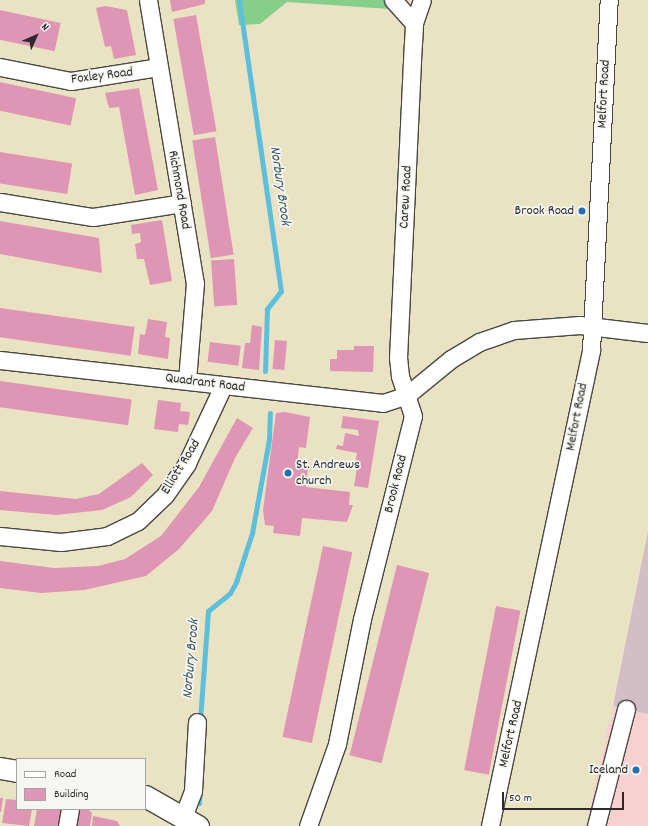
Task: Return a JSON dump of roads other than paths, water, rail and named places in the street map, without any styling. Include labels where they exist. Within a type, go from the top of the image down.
[{"type":"main road","points":[[0,768],[16,771]]},
{"type":"main road","points":[[146,797],[189,822]]},
{"type":"street","name":"Richmond Road","points":[[148,0],[195,283],[187,380]]},
{"type":"street","points":[[393,0],[414,23]]},
{"type":"street","name":"Carew Road","points":[[407,395],[398,358],[414,23],[422,0]]},
{"type":"street","name":"Melfort Road","points":[[490,826],[538,614],[594,327],[609,0]]},
{"type":"street","name":"Foxley Road","points":[[0,66],[71,81],[158,67]]},
{"type":"street","points":[[0,202],[93,217],[182,203]]},
{"type":"street","points":[[407,395],[451,359],[479,342],[514,330],[550,325],[594,327],[648,333]]},
{"type":"street","name":"Quadrant Road","points":[[0,360],[383,403],[407,395]]},
{"type":"street","name":"Elliott Road","points":[[0,536],[61,542],[106,536],[138,521],[166,495],[187,463],[224,386]]},
{"type":"street","name":"Brook Road","points":[[308,826],[337,744],[362,619],[410,430],[413,416],[407,395]]},
{"type":"street","points":[[596,826],[626,710]]},
{"type":"street","points":[[189,822],[193,791],[197,722]]},
{"type":"street","points":[[67,826],[70,810]]},
{"type":"waterway","name":"Norbury Brook","points":[[239,0],[281,291],[267,309],[265,371]]},
{"type":"waterway","name":"Norbury Brook","points":[[200,720],[208,611],[230,593],[236,582],[252,533],[269,439],[270,413]]},
{"type":"waterway","name":"Norbury Brook","points":[[199,803],[202,752]]},
{"type":"place","name":"Brook Road","points":[[582,211]]},
{"type":"place","name":"St. Andrews church","points":[[288,473]]},
{"type":"place","name":"Iceland","points":[[636,770]]}]
